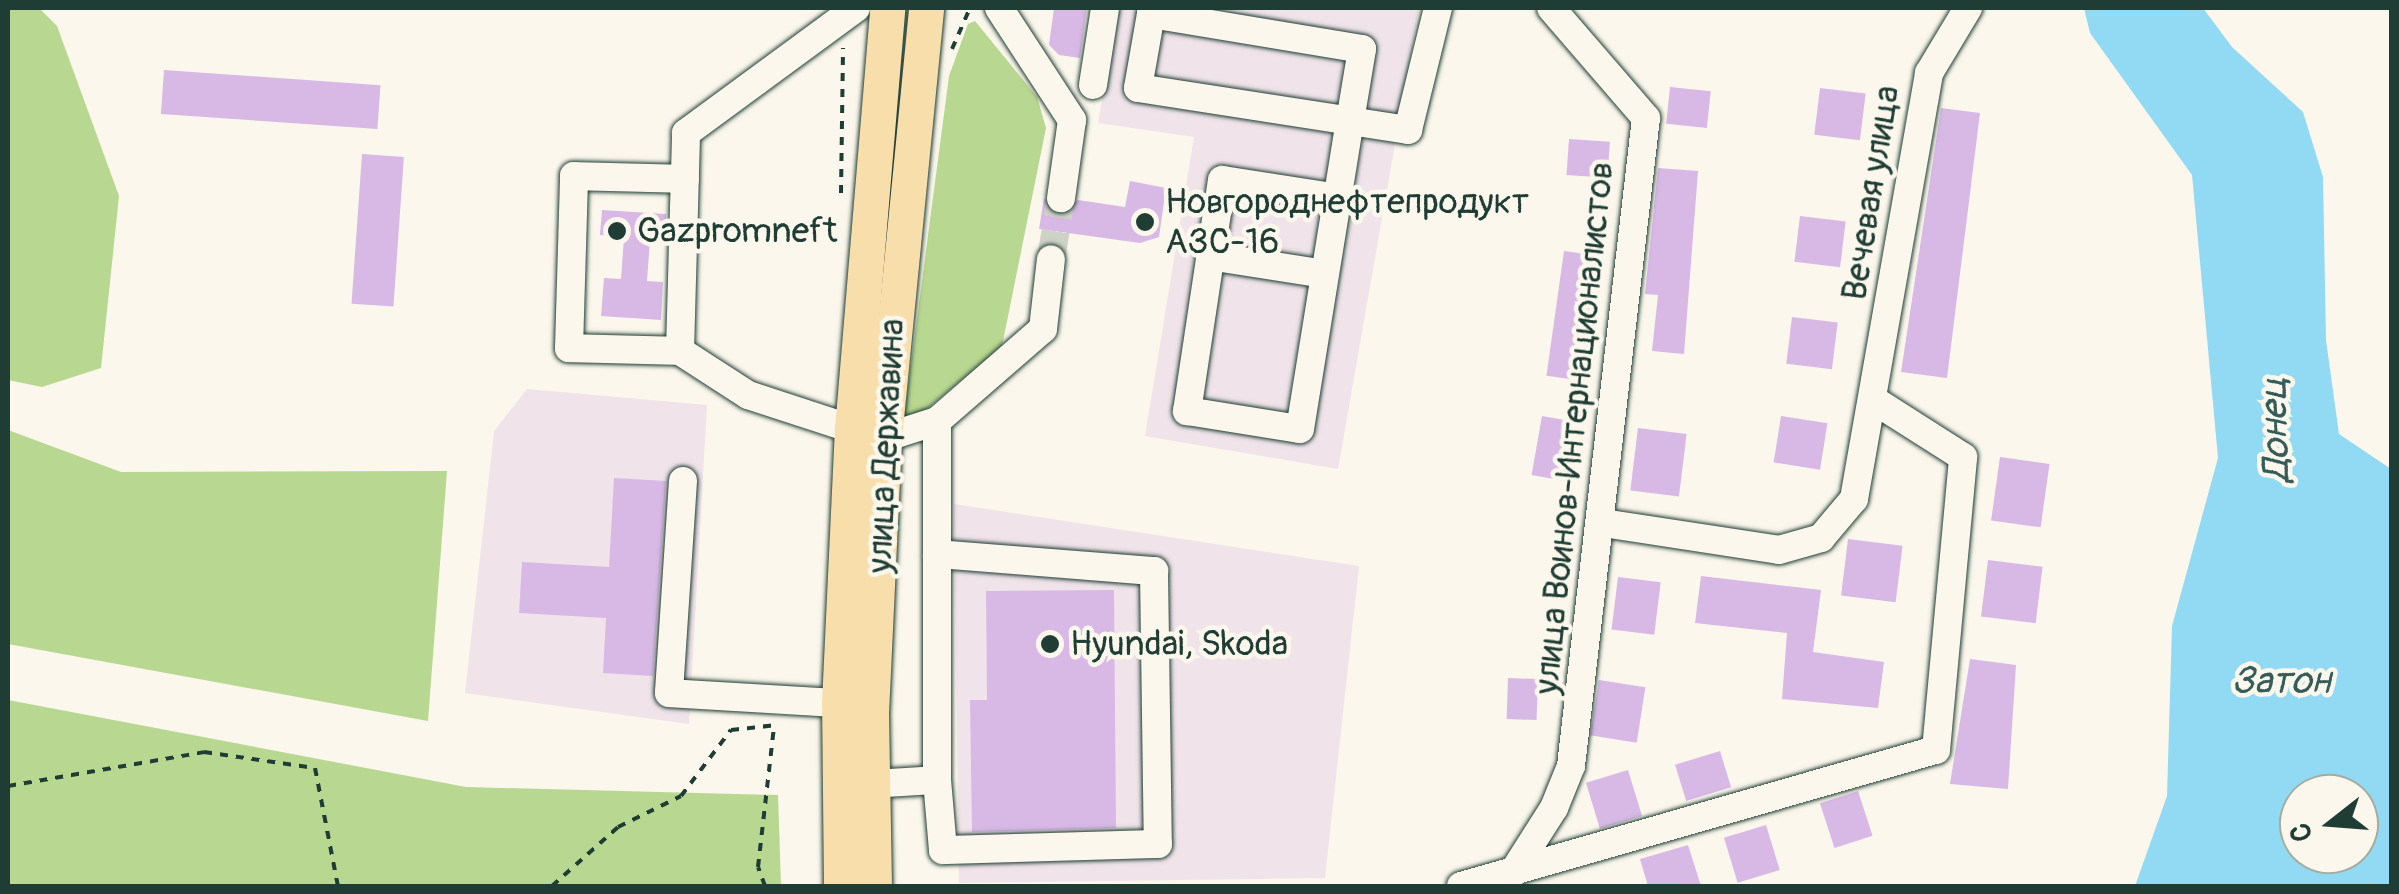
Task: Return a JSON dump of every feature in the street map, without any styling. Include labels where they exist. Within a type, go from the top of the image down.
[{"type":"main road","name":"улица Державина","points":[[874,886],[868,434],[887,8]]},
{"type":"main road","name":"улица Державина","points":[[841,886],[827,702],[926,8]]},
{"type":"street","points":[[680,352],[686,133],[856,8]]},
{"type":"street","points":[[999,8],[1072,120],[1061,198]]},
{"type":"street","points":[[1093,85],[1105,8]]},
{"type":"street","points":[[1338,198],[1222,180],[1187,411],[1300,430],[1325,274],[1338,198],[1350,121],[1362,49],[1151,14],[1138,88],[1350,121],[1408,130],[1438,8]]},
{"type":"street","name":"улица Воинов-Интернационалистов","points":[[1510,877],[1554,808],[1571,766],[1603,523],[1646,118],[1551,8]]},
{"type":"street","name":"Вечевая улица","points":[[1603,523],[1779,550],[1821,538],[1854,499],[1875,401],[1929,74],[1968,8]]},
{"type":"street","points":[[685,179],[574,176],[569,348],[680,352],[748,395],[868,434],[937,421],[1042,329],[1051,259]]},
{"type":"street","points":[[1210,256],[1325,274]]},
{"type":"street","points":[[1461,886],[1510,877],[1936,750],[1963,457],[1875,401]]},
{"type":"street","points":[[937,421],[937,780],[943,850],[1158,844],[1154,570],[938,554]]},
{"type":"street","points":[[684,480],[669,693],[827,702]]},
{"type":"street","points":[[871,784],[937,780]]},
{"type":"path","points":[[552,886],[618,827],[681,796],[731,730],[774,727],[827,702]]},
{"type":"path","points":[[765,886],[758,866],[774,727]]},
{"type":"path","points":[[8,786],[204,752],[315,768],[338,886]]},
{"type":"shaded area","points":[[1118,8],[1419,8],[1338,469],[1145,436],[1194,137],[1098,123]]},
{"type":"shaded area","points":[[527,389],[707,405],[689,724],[465,693],[494,431]]},
{"type":"shaded area","points":[[954,504],[1359,566],[1325,878],[959,883]]},
{"type":"green space","points":[[8,8],[39,8],[57,26],[119,196],[101,368],[42,387],[8,380]]},
{"type":"green space","points":[[975,21],[1037,97],[1046,128],[1002,346],[916,418],[904,418],[949,76],[968,24]]},
{"type":"green space","points":[[8,430],[121,472],[447,471],[428,721],[8,644]]},
{"type":"green space","points":[[8,700],[466,787],[778,795],[781,886],[8,886]]},
{"type":"water","name":"Затон","points":[[2084,8],[2203,8],[2232,47],[2303,112],[2323,177],[2326,340],[2339,434],[2391,469],[2391,886],[2135,886],[2167,796],[2172,626],[2218,458],[2192,175],[2090,33]]},
{"type":"building","points":[[1054,8],[1087,8],[1080,58],[1059,55],[1049,45]]},
{"type":"building","points":[[164,70],[380,85],[377,129],[161,114]]},
{"type":"building","points":[[1670,87],[1711,91],[1707,128],[1666,124]]},
{"type":"building","points":[[1820,88],[1866,94],[1860,140],[1814,135]]},
{"type":"building","points":[[1941,108],[1980,113],[1947,378],[1901,372]]},
{"type":"building","points":[[1569,139],[1610,142],[1607,178],[1566,175]]},
{"type":"building","points":[[362,154],[404,157],[393,307],[352,304]]},
{"type":"building","points":[[1658,168],[1698,171],[1684,354],[1652,351],[1658,295],[1645,294]]},
{"type":"building","points":[[1130,181],[1166,188],[1159,237],[1140,243],[1039,229],[1044,198],[1060,215],[1078,200],[1125,207]]},
{"type":"building","points":[[602,210],[666,214],[666,241],[650,240],[647,281],[663,282],[661,320],[601,316],[604,278],[621,279],[624,237],[600,235]]},
{"type":"building","points":[[1800,216],[1846,222],[1840,267],[1794,262]]},
{"type":"building","points":[[1564,251],[1598,256],[1580,381],[1546,376]]},
{"type":"building","points":[[1792,317],[1838,323],[1832,369],[1786,364]]},
{"type":"building","points":[[1542,416],[1581,423],[1571,482],[1532,475]]},
{"type":"building","points":[[1781,416],[1827,423],[1820,470],[1774,462]]},
{"type":"building","points":[[1638,428],[1687,434],[1679,497],[1630,491]]},
{"type":"building","points":[[2000,457],[2050,464],[2041,527],[1991,520]]},
{"type":"building","points":[[614,478],[666,481],[653,676],[603,673],[606,618],[519,613],[522,562],[609,567]]},
{"type":"building","points":[[1848,539],[1903,546],[1896,602],[1841,596]]},
{"type":"building","points":[[1988,560],[2043,567],[2036,623],[1981,617]]},
{"type":"building","points":[[1701,576],[1821,590],[1813,652],[1884,662],[1878,708],[1782,699],[1787,633],[1695,623]]},
{"type":"building","points":[[1618,577],[1661,582],[1654,635],[1612,630]]},
{"type":"building","points":[[1114,590],[1116,828],[972,832],[970,700],[987,700],[986,591]]},
{"type":"building","points":[[1970,659],[2016,665],[2008,789],[1950,784]]},
{"type":"building","points":[[1508,678],[1538,679],[1537,720],[1507,719]]},
{"type":"building","points":[[1599,680],[1645,687],[1637,743],[1590,735]]},
{"type":"building","points":[[1720,751],[1731,787],[1686,801],[1675,765]]},
{"type":"building","points":[[1628,770],[1642,816],[1600,829],[1586,783]]},
{"type":"building","points":[[1858,791],[1873,836],[1834,848],[1820,803]]},
{"type":"building","points":[[1766,825],[1780,870],[1738,883],[1724,838]]},
{"type":"building","points":[[1688,845],[1701,886],[1648,886],[1640,859]]},
{"type":"tunnel","points":[[1051,259],[1061,198]]},
{"type":"place","name":"Новгороднефтепродукт АЗС-16","points":[[1145,222]]},
{"type":"place","name":"Gazpromneft","points":[[617,231]]},
{"type":"place","name":"Hyundai, Skoda","points":[[1050,644]]},
{"type":"water label","name":"Донец","points":[[2276,430]]}]
